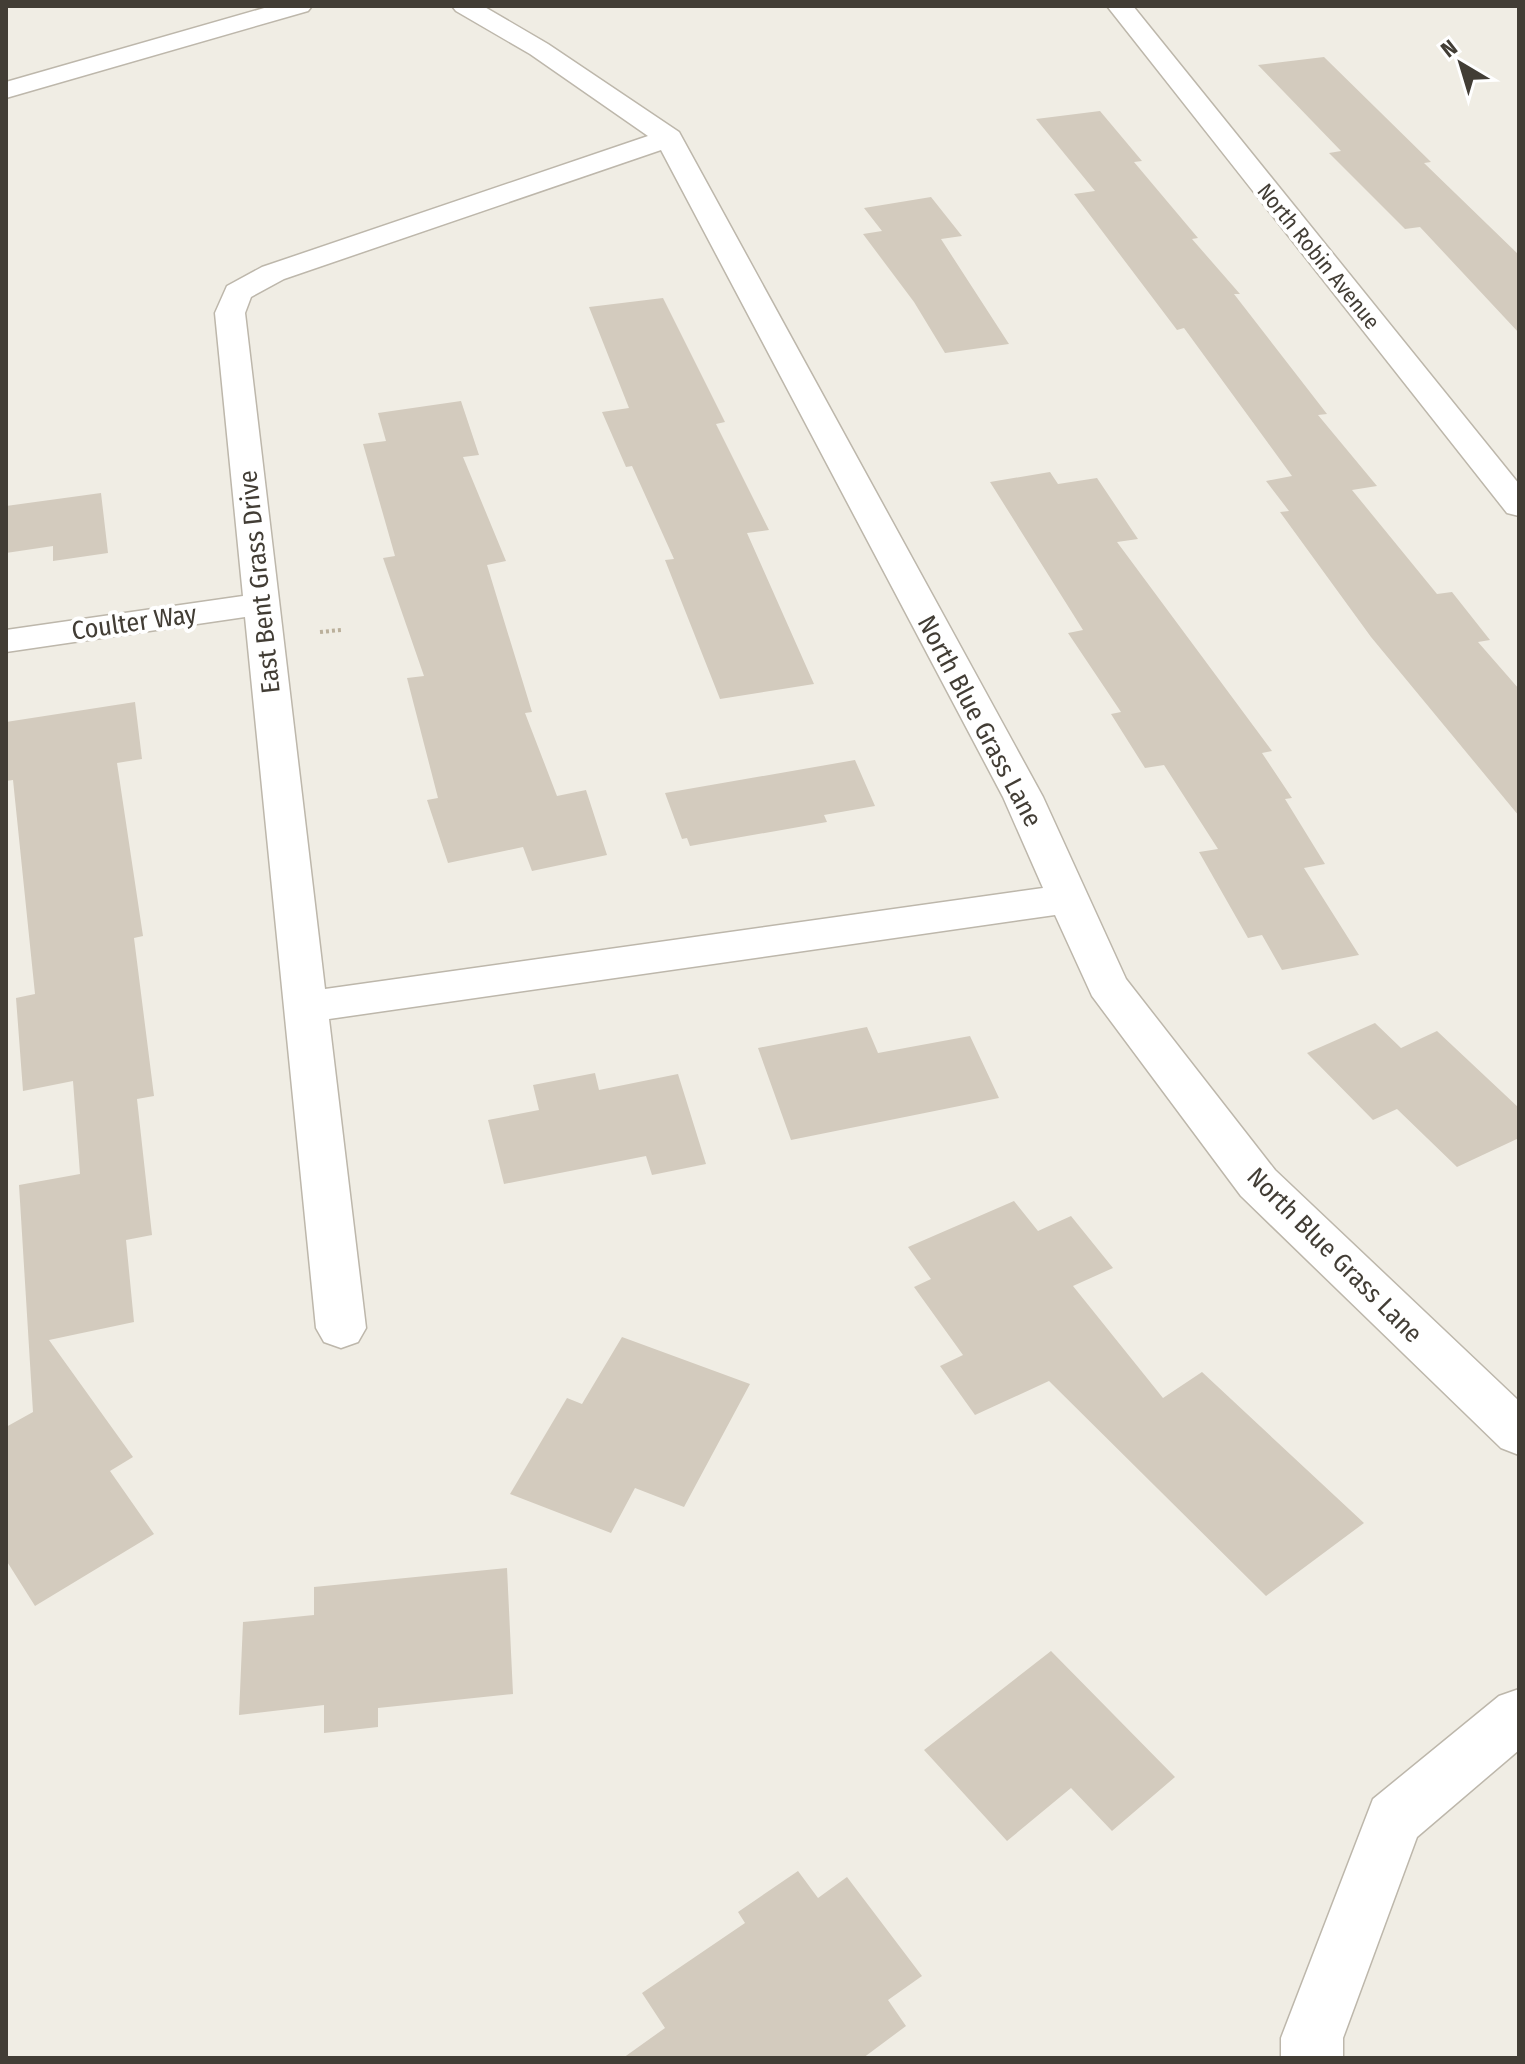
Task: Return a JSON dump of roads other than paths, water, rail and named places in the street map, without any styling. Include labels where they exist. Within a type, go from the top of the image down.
[{"type":"street","points":[[6,90],[299,6]]},
{"type":"street","name":"North Blue Grass Lane","points":[[465,6],[539,49],[669,138],[1023,797],[1107,985],[1258,1183],[1519,1433]]},
{"type":"street","name":"North Robin Avenue","points":[[1120,6],[1519,506]]},
{"type":"street","name":"East Bent Grass Drive","points":[[341,1328],[230,313],[238,292],[273,273],[669,138]]},
{"type":"street","name":"Coulter Way","points":[[6,641],[262,604]]},
{"type":"street","points":[[305,1007],[1069,899]]},
{"type":"street","points":[[1312,2058],[1312,2038],[1394,1819],[1519,1715]]}]
